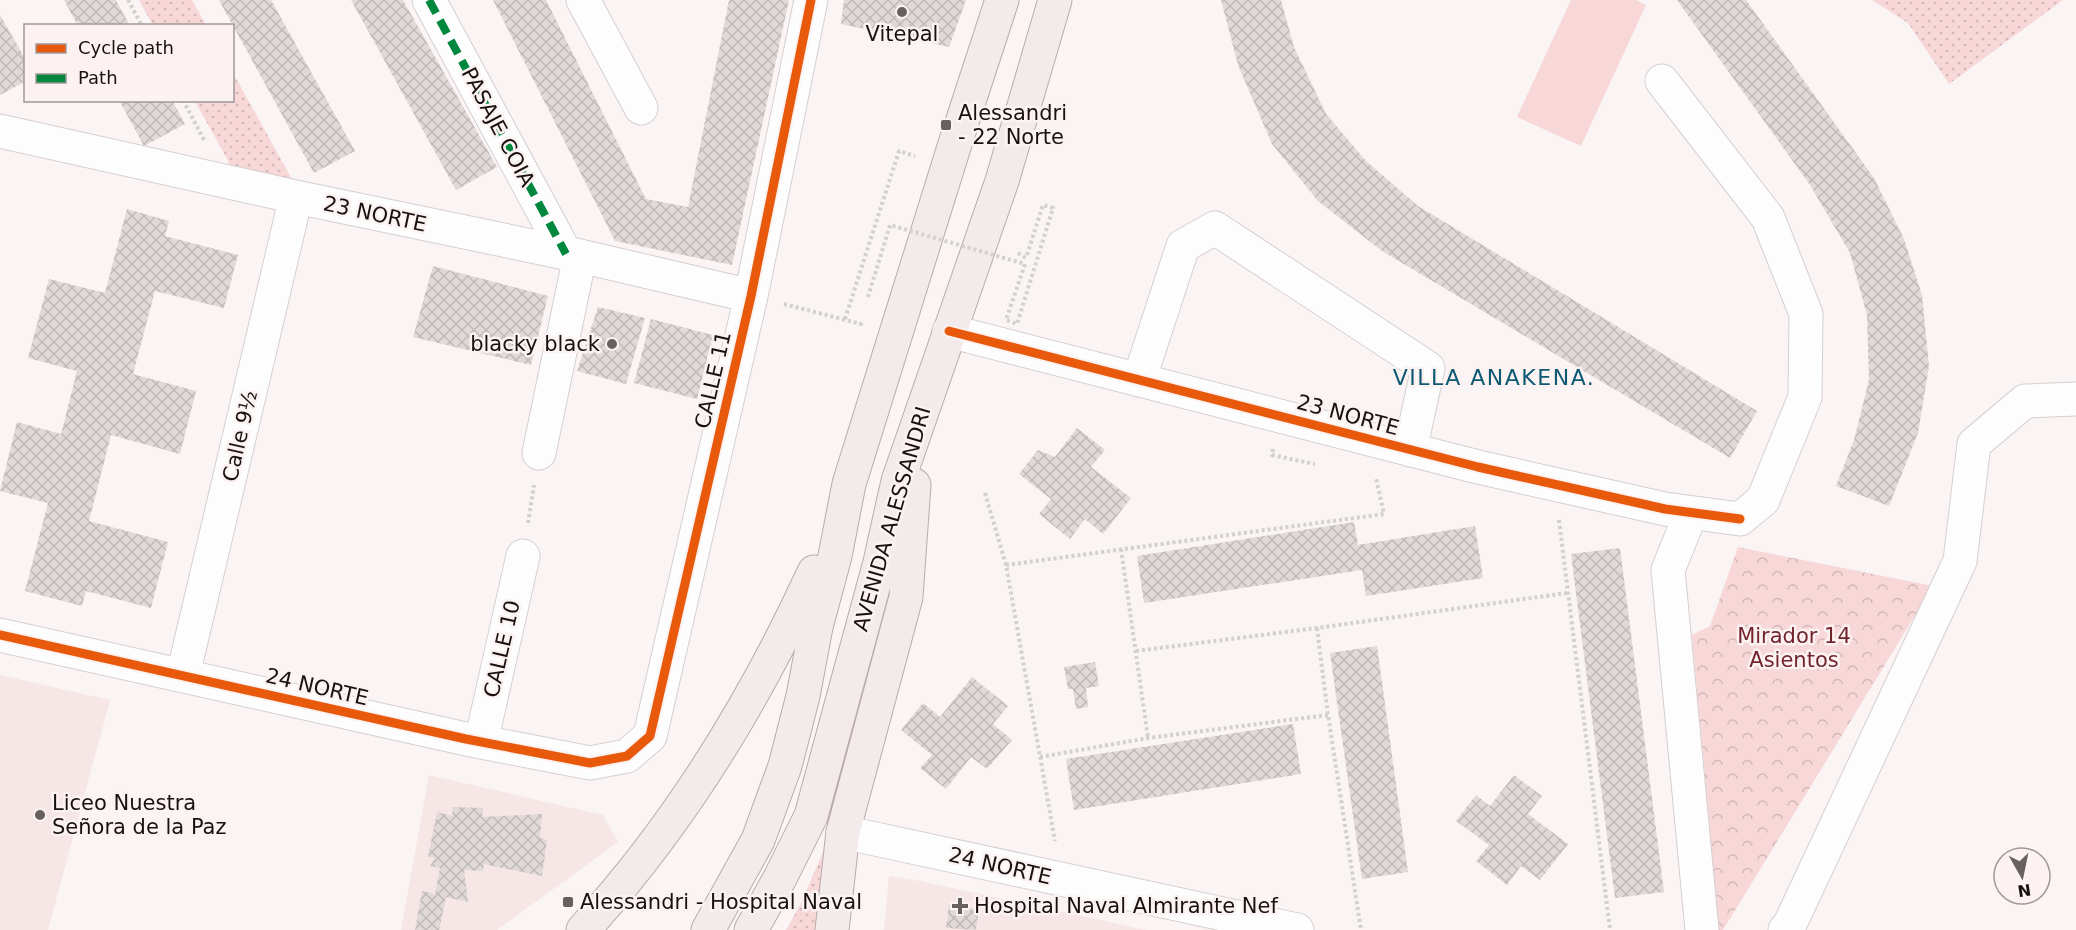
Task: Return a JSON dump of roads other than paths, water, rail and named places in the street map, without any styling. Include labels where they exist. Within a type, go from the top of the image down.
[{"type":"main road","name":"AVENIDA ALESSANDRI","points":[[708,930],[758,840],[785,766],[803,696],[816,627],[835,556],[849,484],[1002,0]]},
{"type":"main road","name":"AVENIDA ALESSANDRI","points":[[751,930],[811,816],[880,562],[898,481],[1002,181],[1055,0]]},
{"type":"main road","points":[[832,930],[843,832],[906,597],[918,423]]},
{"type":"main road","points":[[583,930],[609,902],[660,837],[708,769],[750,701],[821,559],[849,484]]},
{"type":"street","name":"PASAJE COIA","points":[[429,0],[573,255]]},
{"type":"street","points":[[583,0],[641,108]]},
{"type":"street","name":"CALLE 11","points":[[627,756],[651,736],[751,296],[811,0]]},
{"type":"street","name":"23 NORTE","points":[[949,331],[1410,450],[1665,509],[1740,519],[1762,500],[1805,397],[1806,314],[1768,218],[1662,81]]},
{"type":"street","name":"23 NORTE","points":[[0,131],[296,197],[573,255],[751,296]]},
{"type":"street","name":"Calle 9½","points":[[183,675],[296,197]]},
{"type":"street","points":[[1139,380],[1183,246],[1215,228],[1428,368],[1410,450]]},
{"type":"street","points":[[539,453],[573,255]]},
{"type":"street","points":[[1785,930],[1790,924],[1960,561],[1974,444],[2025,401],[2076,399]]},
{"type":"street","points":[[1691,513],[1668,570],[1702,930]]},
{"type":"street","name":"CALLE 10","points":[[481,742],[523,556]]},
{"type":"street","name":"24 NORTE","points":[[0,635],[481,742],[590,763],[627,756]]},
{"type":"street","name":"24 NORTE","points":[[843,832],[1297,930]]},
{"type":"place","name":"Vitepal","points":[[902,12]]},
{"type":"place","name":"Alessandri - 22 Norte","points":[[946,125]]},
{"type":"place","name":"blacky black","points":[[612,344]]},
{"type":"place","name":"Liceo Nuestra Señora de la Paz","points":[[40,815]]},
{"type":"place","name":"Alessandri - Hospital Naval","points":[[568,902]]},
{"type":"place","name":"Hospital Naval Almirante Nef","points":[[960,906]]},
{"type":"district","name":"VILLA ANAKENA.","points":[[1494,377]]},
{"type":"park label","name":"Mirador 14 Asientos","points":[[1794,648]]}]
